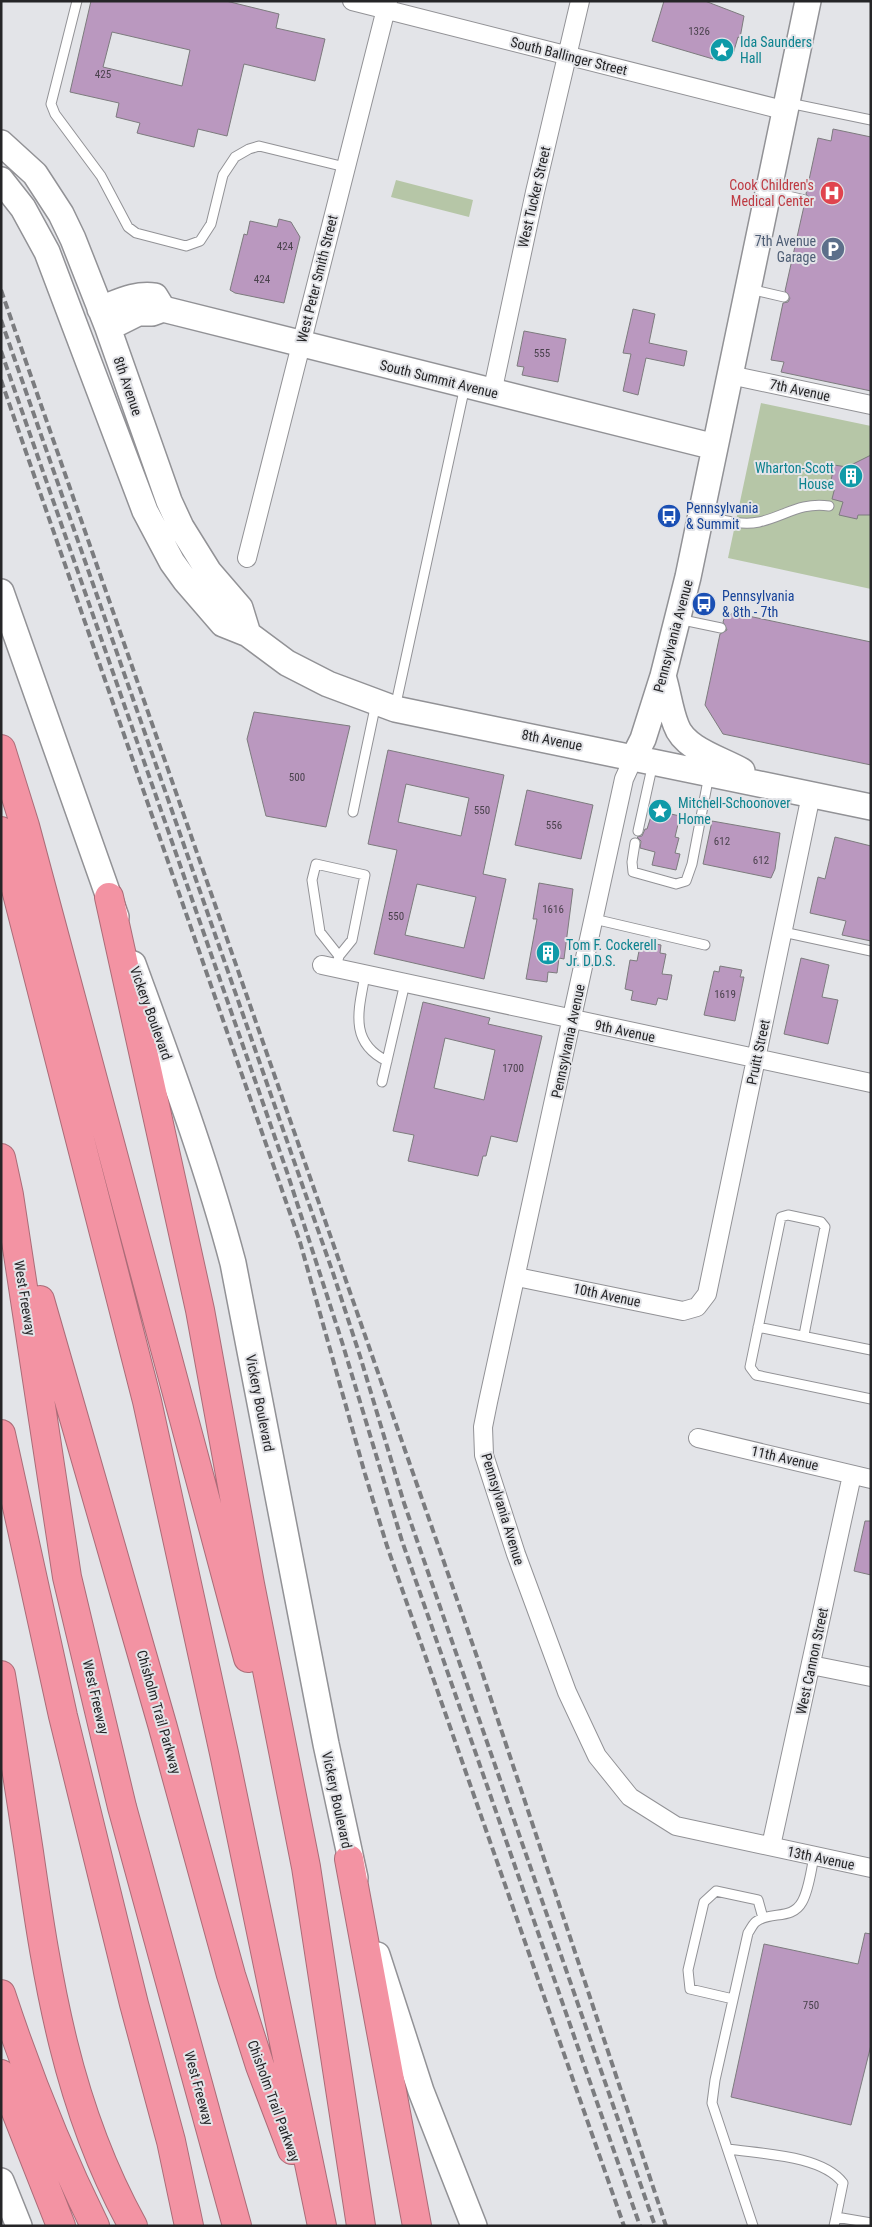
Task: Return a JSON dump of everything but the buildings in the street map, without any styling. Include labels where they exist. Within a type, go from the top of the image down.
[{"type":"highway","points":[[1,749],[25,826],[239,1584],[306,1867],[361,2226]]},
{"type":"highway","points":[[1,832],[139,1366],[222,1744],[321,2226]]},
{"type":"highway","points":[[109,897],[200,1310],[239,1584]]},
{"type":"highway","name":"West Freeway","points":[[1,1158],[10,1195],[67,1577],[125,1816],[237,2226]]},
{"type":"highway","name":"Chisholm Trail Parkway","points":[[10,1195],[162,1724],[231,1975],[260,2066],[321,2226]]},
{"type":"highway","points":[[1,1434],[63,1716],[134,2004],[171,2141],[189,2226]]},
{"type":"highway","points":[[1,1675],[48,1978],[72,2082],[83,2115],[110,2181],[133,2226]]},
{"type":"highway","points":[[350,1859],[417,2226]]},
{"type":"highway","points":[[1,1994],[36,2093],[78,2192],[96,2226]]},
{"type":"highway","points":[[1,2074],[61,2226]]},
{"type":"main road","name":"Pennsylvania Avenue","points":[[644,759],[643,739],[663,676],[678,618],[808,1]]},
{"type":"main road","name":"8th Avenue","points":[[1,143],[35,174],[61,214],[104,318],[169,502],[181,527],[209,572],[240,608],[248,634]]},
{"type":"main road","name":"8th Avenue","points":[[1,180],[27,214],[47,252],[123,456],[157,535],[185,580],[223,624],[248,634],[287,663],[315,678],[386,706],[871,807]]},
{"type":"main road","name":"South Summit Avenue","points":[[104,318],[152,314],[163,309],[492,393],[715,447]]},
{"type":"main road","name":"Vickery Boulevard","points":[[1,592],[180,1092],[220,1216],[240,1296],[292,1574],[350,1859],[412,2067],[474,2226]]},
{"type":"main road","points":[[663,676],[676,726],[685,741],[764,784]]},
{"type":"main road","points":[[1,2182],[19,2226]]},
{"type":"street","name":"South Ballinger Street","points":[[352,1],[387,6],[567,56],[787,107]]},
{"type":"street","name":"West Tucker Street","points":[[492,393],[580,1]]},
{"type":"street","name":"West Peter Smith Street","points":[[247,558],[387,6]]},
{"type":"street","name":"7th Avenue","points":[[730,374],[871,405]]},
{"type":"street","name":"Pennsylvania Avenue","points":[[644,759],[624,779],[483,1428],[484,1455],[516,1554],[567,1692],[597,1756],[630,1797],[676,1826],[771,1846]]},
{"type":"street","name":"Pruitt Street","points":[[697,1307],[707,1294],[811,794]]},
{"type":"street","name":"9th Avenue","points":[[332,963],[364,974],[871,1083]]},
{"type":"street","name":"10th Avenue","points":[[517,1277],[683,1311],[697,1307]]},
{"type":"street","name":"11th Avenue","points":[[698,1438],[871,1479]]},
{"type":"street","name":"West Cannon Street","points":[[771,1846],[852,1475]]},
{"type":"street","points":[[811,1665],[871,1677]]},
{"type":"street","name":"13th Avenue","points":[[771,1846],[814,1857],[871,1868]]},
{"type":"lane","points":[[77,1],[51,104],[54,114],[101,176],[128,227],[136,233],[186,246],[200,241],[211,224],[223,175],[236,157],[259,146],[345,167]]},
{"type":"lane","points":[[787,107],[871,120]]},
{"type":"lane","points":[[769,192],[805,200]]},
{"type":"lane","points":[[748,289],[784,297]]},
{"type":"lane","points":[[353,812],[386,706],[465,386]]},
{"type":"lane","points":[[701,515],[746,523],[760,522],[803,506],[830,506]]},
{"type":"lane","points":[[678,618],[721,628]]},
{"type":"lane","points":[[638,831],[644,759]]},
{"type":"lane","points":[[635,843],[632,862],[633,872],[676,884],[686,881],[692,864],[710,773]]},
{"type":"lane","points":[[316,864],[365,875],[352,940],[332,963],[320,932],[312,880],[316,864]]},
{"type":"lane","points":[[594,919],[705,945]]},
{"type":"lane","points":[[783,932],[871,951]]},
{"type":"lane","points":[[364,974],[358,1019],[359,1033],[377,1056],[387,1061]]},
{"type":"lane","points":[[382,1082],[405,983]]},
{"type":"lane","points":[[804,1335],[826,1227],[821,1222],[788,1216],[781,1217],[750,1367],[756,1375],[871,1399]]},
{"type":"lane","points":[[758,1327],[871,1350]]},
{"type":"lane","points":[[753,2226],[712,2103],[714,2080],[748,1933],[755,1921],[789,1914],[803,1902],[814,1857]]},
{"type":"lane","points":[[733,1999],[690,1989],[688,1970],[704,1902],[716,1891],[758,1900],[763,1918]]},
{"type":"lane","points":[[728,2150],[809,2162],[836,2174],[843,2183],[835,2221],[871,2223]]},
{"type":"green space","points":[[396,180],[473,200],[469,217],[391,197]]},
{"type":"green space","points":[[761,403],[871,426],[871,589],[728,558]]},
{"type":"railway","points":[[1,290],[476,1654],[666,2226]]},
{"type":"railway","points":[[1,320],[333,1273],[404,1503],[655,2226]]},
{"type":"railway","points":[[1,351],[287,1172],[342,1342],[402,1541],[640,2226]]},
{"type":"railway","points":[[1,380],[300,1242],[387,1546],[624,2226]]},
{"type":"place","name":"Ida Saunders Hall","points":[[722,50]]},
{"type":"place","name":"Cook Children's Medical Center","points":[[832,193]]},
{"type":"place","name":"7th Avenue Garage","points":[[833,249]]},
{"type":"place","name":"Wharton-Scott House","points":[[851,476]]},
{"type":"place","name":"Pennsylvania & Summit","points":[[669,516]]},
{"type":"place","name":"Pennsylvania & 8th - 7th","points":[[704,604]]},
{"type":"place","name":"Mitchell-Schoonover Home","points":[[660,811]]},
{"type":"place","name":"Tom F. Cockerell Jr. D.D.S.","points":[[548,953]]}]
